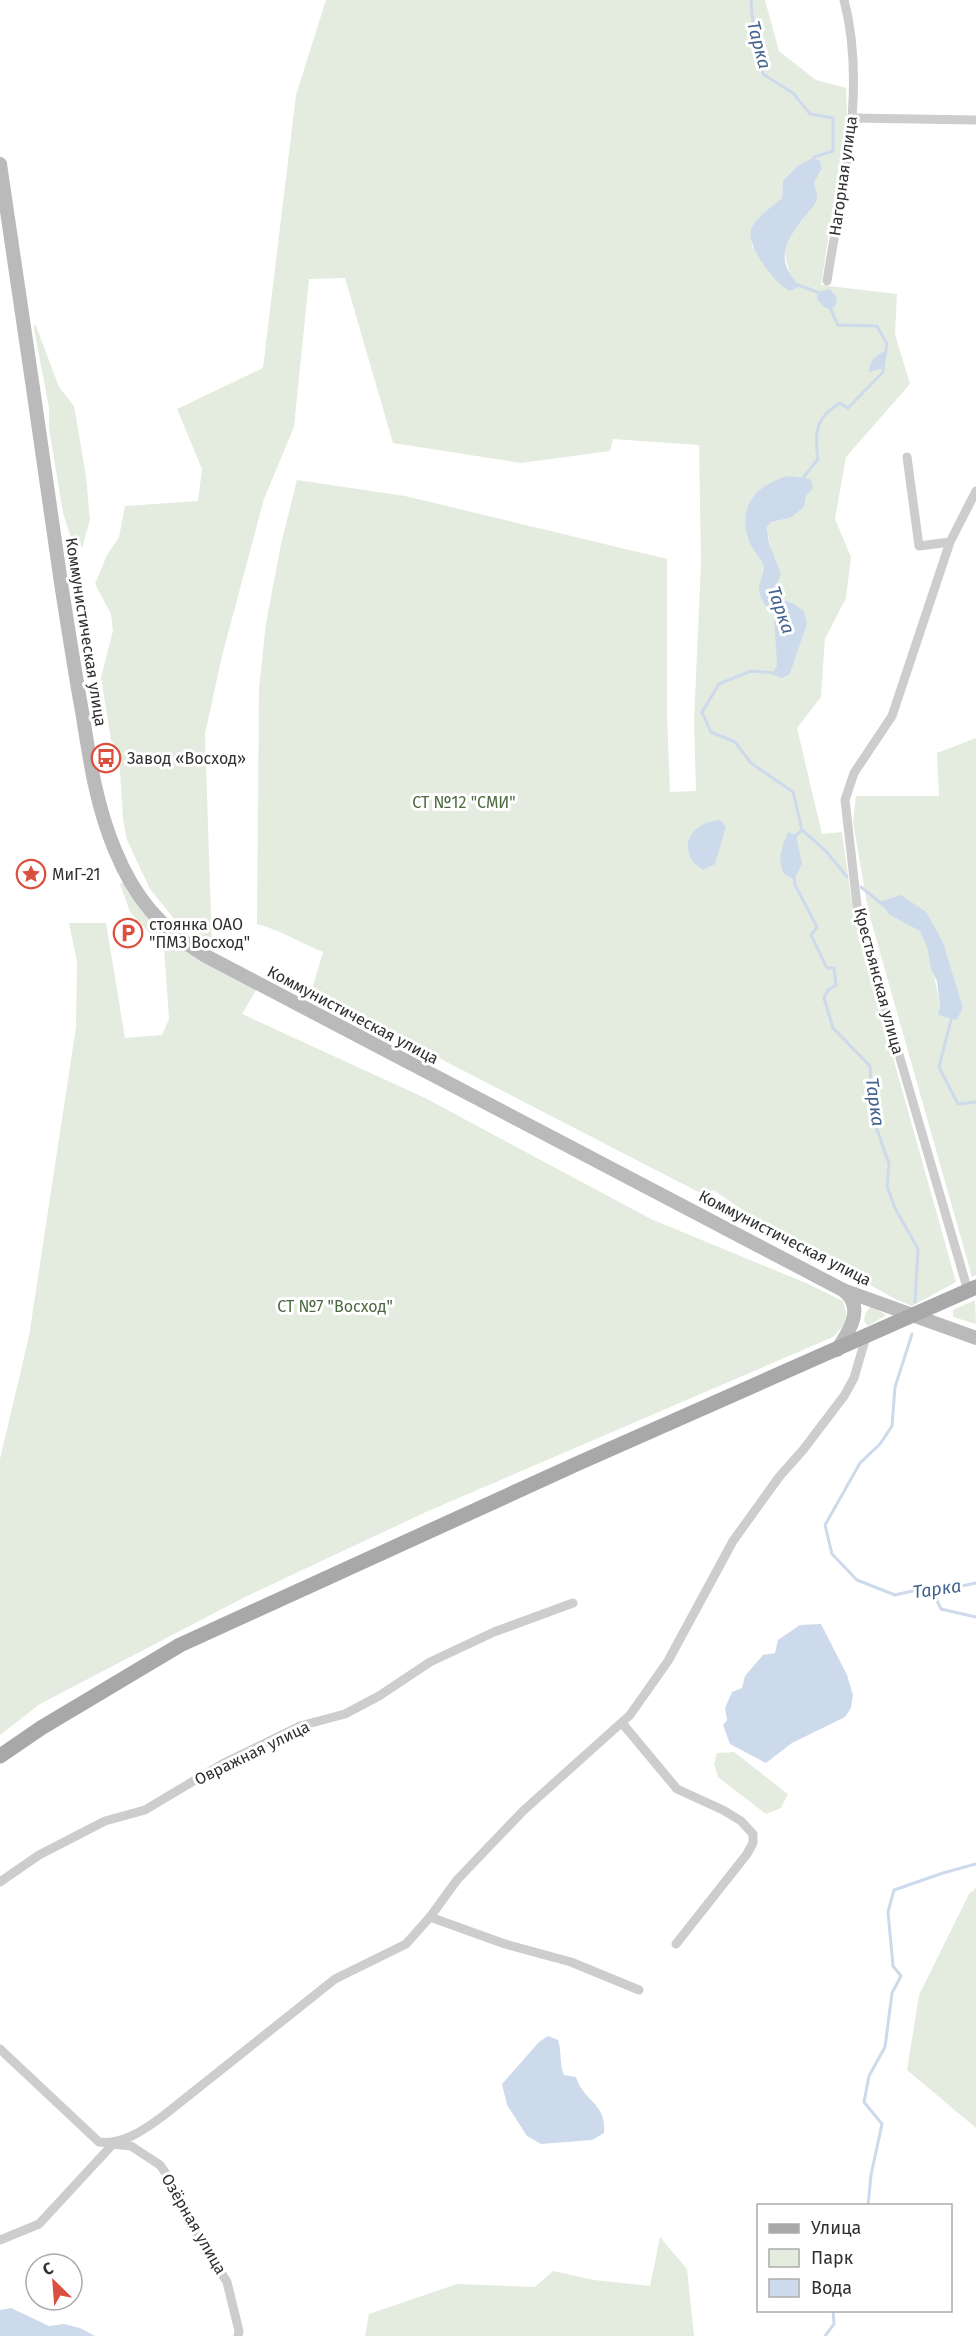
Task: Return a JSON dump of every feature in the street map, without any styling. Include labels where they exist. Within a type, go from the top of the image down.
[{"type":"main road","name":"Коммунистическая улица","points":[[0,165],[65,612],[98,801],[127,877],[146,906],[166,929],[204,955],[843,1290],[976,1338]]},
{"type":"main road","points":[[0,1756],[41,1728],[180,1645],[581,1462],[914,1316],[969,1285]]},
{"type":"main road","points":[[837,1350],[849,1333],[854,1320],[855,1308],[849,1295],[843,1290]]},
{"type":"street","name":"Нагорная улица","points":[[827,281],[853,118],[852,30],[844,0]]},
{"type":"street","points":[[853,118],[976,120]]},
{"type":"street","points":[[907,457],[920,546],[950,542]]},
{"type":"street","name":"Крестьянская улица","points":[[969,1285],[858,914],[845,800],[854,774],[892,716],[950,542],[976,490]]},
{"type":"street","points":[[0,2240],[39,2224],[113,2144],[143,2130],[163,2116],[335,1979],[406,1944],[430,1917],[457,1880],[522,1811],[630,1715],[668,1661],[733,1541],[844,1396],[854,1378],[866,1337]]},
{"type":"street","name":"Овражная улица","points":[[0,1882],[39,1855],[105,1821],[145,1810],[222,1764],[300,1726],[345,1714],[430,1662],[494,1632],[573,1602]]},
{"type":"street","points":[[622,1723],[677,1789],[723,1810],[741,1821],[753,1834],[753,1843],[747,1854],[675,1944]]},
{"type":"street","points":[[430,1917],[505,1944],[571,1962],[639,1990]]},
{"type":"street","name":"Озёрная улица","points":[[0,2049],[99,2142],[131,2146],[160,2165],[171,2181],[198,2237],[227,2282],[239,2331],[238,2336]]},
{"type":"green space","name":"СТ №12 \"СМИ\"","points":[[326,0],[765,0],[779,51],[816,80],[846,88],[847,117],[821,285],[897,294],[895,334],[910,384],[846,457],[835,519],[851,557],[846,598],[825,639],[821,697],[797,728],[822,834],[842,832],[854,918],[956,1282],[912,1306],[897,1300],[771,1229],[713,1190],[710,1198],[311,992],[323,952],[257,924],[259,689],[266,623],[281,544],[297,480],[405,496],[667,559],[667,715],[670,792],[696,791],[694,721],[701,563],[699,445],[613,439],[610,451],[521,463],[393,443],[345,278],[309,279],[294,427],[264,499],[222,656],[205,734],[212,945],[179,925],[150,889],[127,840],[123,820],[119,754],[111,740],[101,677],[113,631],[111,614],[95,584],[107,555],[119,537],[125,506],[198,501],[202,469],[177,409],[263,368],[296,95]],"holes":[[[814,157],[820,161],[822,168],[814,183],[814,205],[787,240],[785,254],[790,276],[752,246],[752,226],[782,198],[783,179],[797,166]],[[811,479],[806,496],[790,518],[771,522],[767,527],[779,598],[792,603],[807,624],[790,674],[774,616],[766,609],[763,565],[750,541]]]},
{"type":"green space","points":[[35,323],[59,387],[74,406],[86,476],[90,520],[82,548],[70,535],[63,513],[49,428],[49,408],[34,329]]},
{"type":"green space","points":[[976,738],[976,1275],[972,1277],[868,910],[853,822],[856,796],[939,796],[937,753]],"holes":[[[880,902],[943,942],[963,1007],[957,1020],[940,1008],[930,957],[921,932],[892,916]]]},
{"type":"green space","name":"СТ №7 \"Восход\"","points":[[123,882],[154,922],[258,987],[242,1014],[425,1098],[651,1219],[806,1283],[843,1301],[848,1321],[833,1337],[426,1512],[245,1597],[40,1704],[0,1735],[0,1459],[29,1336],[76,1027],[77,962],[69,923],[106,923],[125,1038],[162,1035],[169,1019],[164,949],[130,912],[120,884]]},
{"type":"green space","points":[[975,1300],[976,1324],[953,1317],[953,1310]]},
{"type":"green space","points":[[871,1306],[886,1315],[868,1326],[864,1321],[865,1314]]},
{"type":"green space","points":[[734,1752],[788,1794],[781,1808],[766,1814],[718,1777],[714,1764],[717,1753]]},
{"type":"green space","points":[[976,1888],[976,2128],[907,2070],[919,1995],[969,1894]]},
{"type":"green space","points":[[660,2237],[687,2269],[694,2336],[365,2336],[369,2314],[457,2284],[535,2287],[553,2271],[594,2280],[650,2286]]},
{"type":"water","points":[[814,157],[820,161],[822,168],[814,183],[816,201],[794,231],[786,249],[786,267],[800,286],[790,291],[769,272],[756,252],[750,234],[757,220],[782,198],[783,180],[797,166]]},
{"type":"water","points":[[830,289],[837,298],[831,310],[824,307],[817,299],[818,292]]},
{"type":"water","points":[[886,351],[883,368],[869,372],[874,358]]},
{"type":"water","points":[[788,476],[811,479],[813,488],[806,496],[804,507],[790,518],[771,522],[767,527],[769,543],[781,574],[776,586],[779,598],[804,611],[807,624],[790,674],[782,678],[772,674],[777,665],[774,616],[760,596],[763,565],[749,541],[745,518],[747,508],[758,492],[766,485]]},
{"type":"water","points":[[720,820],[726,827],[715,864],[703,870],[693,861],[689,852],[690,838],[698,827]]},
{"type":"water","points":[[788,832],[796,835],[802,864],[794,879],[785,875],[781,864],[781,854]]},
{"type":"water","points":[[901,895],[926,912],[943,942],[963,1007],[957,1020],[938,1015],[940,1008],[937,981],[931,969],[928,950],[920,931],[890,915],[879,902]]},
{"type":"water","points":[[821,1624],[847,1675],[853,1695],[851,1708],[845,1717],[792,1743],[766,1763],[730,1744],[723,1725],[727,1720],[725,1708],[732,1692],[742,1688],[745,1676],[763,1655],[775,1653],[778,1640],[800,1625]]},
{"type":"water","points":[[548,2036],[558,2040],[564,2075],[576,2077],[579,2085],[602,2115],[604,2133],[592,2140],[541,2144],[527,2136],[507,2105],[502,2084],[539,2042]]},
{"type":"water","points":[[11,2308],[49,2326],[64,2324],[80,2328],[95,2336],[0,2336],[0,2310]]},
{"type":"waterway","name":"Тарка","points":[[752,0],[753,24],[763,74],[793,93],[810,114],[833,118],[833,151],[814,157],[814,160]]},
{"type":"waterway","name":"Тарка","points":[[798,285],[820,293]]},
{"type":"waterway","name":"Тарка","points":[[803,478],[818,459],[816,441],[821,420],[840,403],[848,408],[883,372],[887,344],[877,326],[838,325],[830,308]]},
{"type":"waterway","name":"Тарка","points":[[775,673],[751,671],[719,684],[702,712],[711,732],[735,742],[751,763],[793,792],[802,830],[795,836]]},
{"type":"waterway","points":[[802,830],[826,851],[847,877]]},
{"type":"waterway","name":"Тарка","points":[[794,877],[795,885],[817,927],[811,935],[827,968],[834,968],[836,985],[828,990],[824,998],[833,1028],[870,1066],[873,1118],[889,1164],[887,1186],[895,1208],[918,1249],[915,1302]]},
{"type":"waterway","points":[[861,887],[882,904]]},
{"type":"waterway","points":[[952,1016],[939,1067],[958,1104],[976,1102]]},
{"type":"waterway","name":"Тарка","points":[[912,1334],[895,1387],[892,1426],[880,1444],[860,1463],[825,1525],[832,1554],[857,1580],[895,1595],[921,1589],[933,1592],[976,1583]]},
{"type":"waterway","points":[[933,1592],[941,1609],[976,1617]]},
{"type":"waterway","points":[[868,2204],[871,2175],[882,2124],[864,2102],[869,2076],[885,2047],[892,1993],[901,1976],[893,1966],[888,1912],[894,1890],[976,1864]]},
{"type":"waterway","points":[[825,2336],[834,2324],[833,2312]]},
{"type":"place","name":"Завод «Восход»","points":[[106,758]]},
{"type":"place","name":"МиГ-21","points":[[31,874]]},
{"type":"place","name":"стоянка ОАО \"ПМЗ Восход\"","points":[[128,933]]}]
